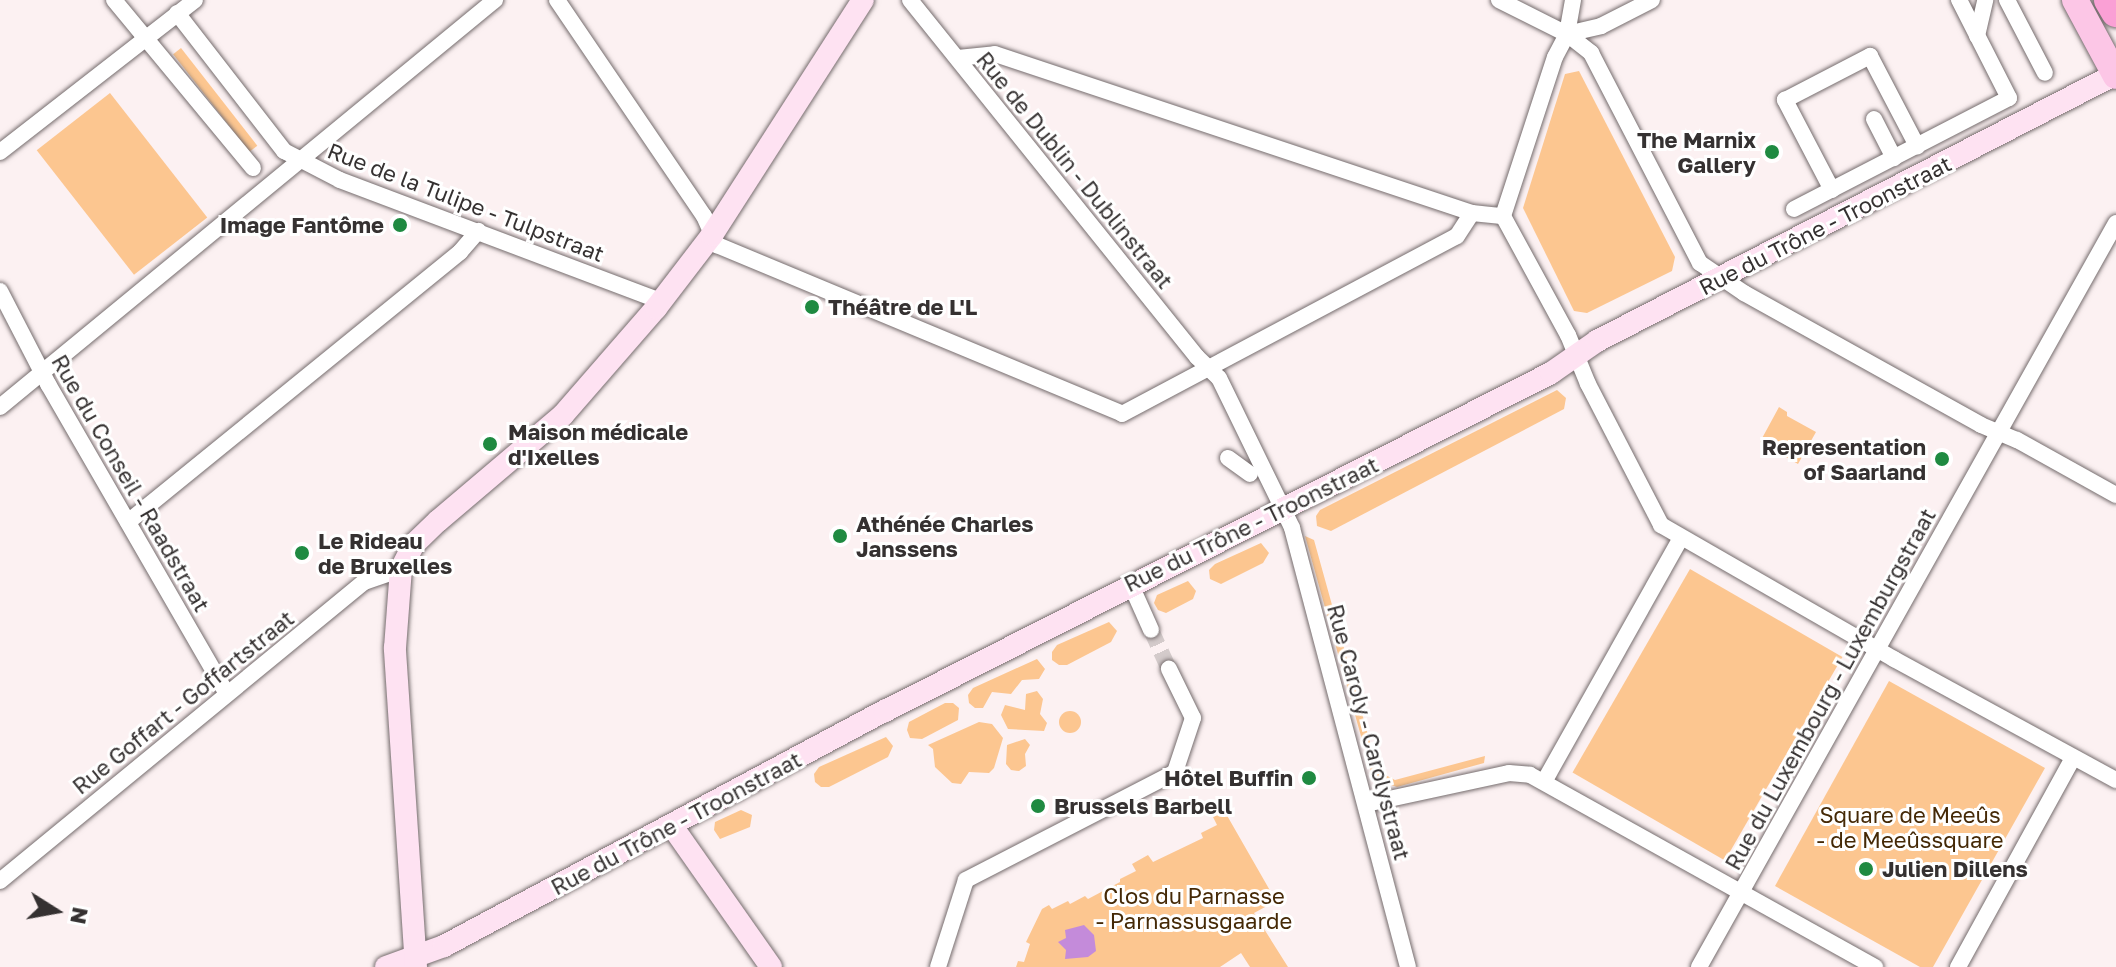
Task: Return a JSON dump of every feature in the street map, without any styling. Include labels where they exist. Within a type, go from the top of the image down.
[{"type":"highway","points":[[2109,0],[2116,12]]},
{"type":"main road","points":[[416,962],[395,648],[401,569],[413,545],[438,521],[582,396],[661,301],[712,235],[863,0]]},
{"type":"main road","points":[[2075,0],[2115,75]]},
{"type":"main road","name":"Rue du Trône - Troonstraat","points":[[386,967],[416,962],[899,704],[1551,373],[1597,341],[2115,75]]},
{"type":"main road","points":[[672,826],[771,967]]},
{"type":"street","points":[[114,0],[253,168]]},
{"type":"street","points":[[0,152],[195,0]]},
{"type":"street","points":[[0,407],[495,0]]},
{"type":"street","points":[[557,0],[704,216],[717,245],[1122,414],[1457,236],[1472,213]]},
{"type":"street","name":"Rue de Dublin - Dublinstraat","points":[[910,0],[1206,367],[1219,378],[1283,510]]},
{"type":"street","points":[[1499,0],[1567,34],[1591,53],[1700,263],[2116,495]]},
{"type":"street","points":[[1573,0],[1567,34],[1555,57],[1503,216],[1661,525],[1680,539],[2116,780]]},
{"type":"street","points":[[1567,34],[1601,26],[1652,0]]},
{"type":"street","points":[[1794,209],[2009,98],[1959,0]]},
{"type":"street","points":[[1977,36],[1985,0]]},
{"type":"street","points":[[2007,0],[2045,73]]},
{"type":"street","name":"Rue de la Tulipe - Tulpstraat","points":[[177,13],[284,151],[340,180],[661,301]]},
{"type":"street","points":[[958,58],[995,54],[1472,213],[1503,216]]},
{"type":"street","points":[[1832,190],[1785,100],[1799,92],[1870,56],[1917,146]]},
{"type":"street","points":[[1874,119],[1894,158]]},
{"type":"street","name":"Rue du Luxembourg - Luxemburgstraat","points":[[1699,967],[2116,223]]},
{"type":"street","points":[[128,522],[460,252],[478,231]]},
{"type":"street","name":"Rue du Conseil - Raadstraat","points":[[0,291],[42,371],[227,694]]},
{"type":"street","points":[[1228,458],[1250,474]]},
{"type":"street","name":"Rue Caroly - Carolystraat","points":[[1283,510],[1292,528],[1408,967]]},
{"type":"street","points":[[1545,780],[1680,539]]},
{"type":"street","name":"Rue Goffart - Goffartstraat","points":[[0,881],[364,582],[401,569]]},
{"type":"street","points":[[1131,585],[1151,630]]},
{"type":"street","points":[[938,967],[966,880],[1175,772],[1193,718],[1169,669]]},
{"type":"street","points":[[1958,967],[2073,758]]},
{"type":"street","points":[[1366,804],[1509,773],[1520,772],[1545,780],[1875,967]]},
{"type":"green space","points":[[181,48],[257,146],[249,152],[173,54]]},
{"type":"green space","points":[[1579,71],[1675,257],[1672,271],[1587,313],[1574,311],[1523,208],[1565,74]]},
{"type":"green space","points":[[110,93],[207,218],[134,275],[37,150]]},
{"type":"green space","points":[[1557,390],[1566,398],[1564,409],[1331,531],[1317,526],[1316,516],[1320,510]]},
{"type":"green space","points":[[1779,407],[1787,412],[1787,416],[1816,432],[1798,464],[1760,442]]},
{"type":"green space","points":[[1305,536],[1314,540],[1378,771],[1395,780],[1485,756],[1484,763],[1397,787],[1373,779]]},
{"type":"green space","points":[[1261,543],[1269,553],[1263,563],[1221,584],[1210,579],[1209,570],[1215,564]]},
{"type":"green space","name":"Square de Meeûs - de Meeûssquare","points":[[1690,569],[1842,657],[1725,861],[1572,773]]},
{"type":"green space","points":[[1188,581],[1196,591],[1193,599],[1166,613],[1158,610],[1154,603],[1157,595]]},
{"type":"green space","points":[[1109,622],[1117,631],[1111,642],[1067,665],[1059,665],[1052,660],[1052,652],[1057,645]]},
{"type":"green space","points":[[1037,659],[1045,669],[1039,679],[1022,680],[1011,694],[992,692],[983,708],[975,708],[969,703],[968,695],[973,688]]},
{"type":"green space","name":"Square de Meeûs - de Meeûssquare","points":[[1889,681],[2045,768],[1933,967],[1920,967],[1775,886]]},
{"type":"green space","points":[[1037,691],[1043,699],[1040,714],[1047,723],[1044,731],[1008,729],[1001,715],[1005,705],[1025,710],[1026,694]]},
{"type":"green space","points":[[945,703],[953,703],[959,708],[958,720],[922,739],[910,738],[907,730],[909,722]]},
{"type":"green space","points":[[1070,711],[1078,714],[1081,722],[1078,730],[1070,733],[1062,730],[1059,722],[1062,714]]},
{"type":"green space","points":[[979,722],[992,724],[1003,738],[994,768],[989,773],[969,772],[961,784],[952,783],[935,767],[933,749],[928,745]]},
{"type":"green space","points":[[886,737],[893,746],[888,757],[829,787],[821,787],[815,782],[814,774],[819,767]]},
{"type":"green space","points":[[1025,739],[1030,745],[1025,754],[1026,766],[1019,771],[1011,770],[1006,764],[1007,745]]},
{"type":"green space","points":[[741,810],[752,815],[750,827],[720,839],[714,830],[715,822]]},
{"type":"green space","name":"Clos du Parnasse - Parnassusgaarde","points":[[1225,812],[1276,901],[1254,913],[1288,967],[1250,967],[1241,953],[1220,967],[1016,967],[1018,961],[1024,962],[1030,944],[1026,942],[1042,909],[1049,905],[1052,909],[1068,901],[1070,904],[1085,896],[1088,899],[1136,871],[1132,864],[1148,855],[1153,862],[1203,838],[1201,833],[1217,825],[1213,817]]},
{"type":"shaded area","points":[[1084,925],[1094,935],[1096,951],[1088,957],[1065,959],[1066,950],[1058,942],[1066,938],[1065,930]]},
{"type":"tunnel","points":[[1151,630],[1169,669]]},
{"type":"place","name":"The Marnix Gallery","points":[[1772,152]]},
{"type":"place","name":"Image Fantôme","points":[[400,225]]},
{"type":"place","name":"Théâtre de L'L","points":[[812,307]]},
{"type":"place","name":"Maison médicale d'Ixelles","points":[[490,444]]},
{"type":"place","name":"Representation of Saarland","points":[[1942,459]]},
{"type":"place","name":"Athénée Charles Janssens","points":[[840,536]]},
{"type":"place","name":"Le Rideau de Bruxelles","points":[[302,553]]},
{"type":"place","name":"Hôtel Buffin","points":[[1309,778]]},
{"type":"place","name":"Brussels Barbell","points":[[1038,806]]},
{"type":"place","name":"Julien Dillens","points":[[1866,869]]}]
